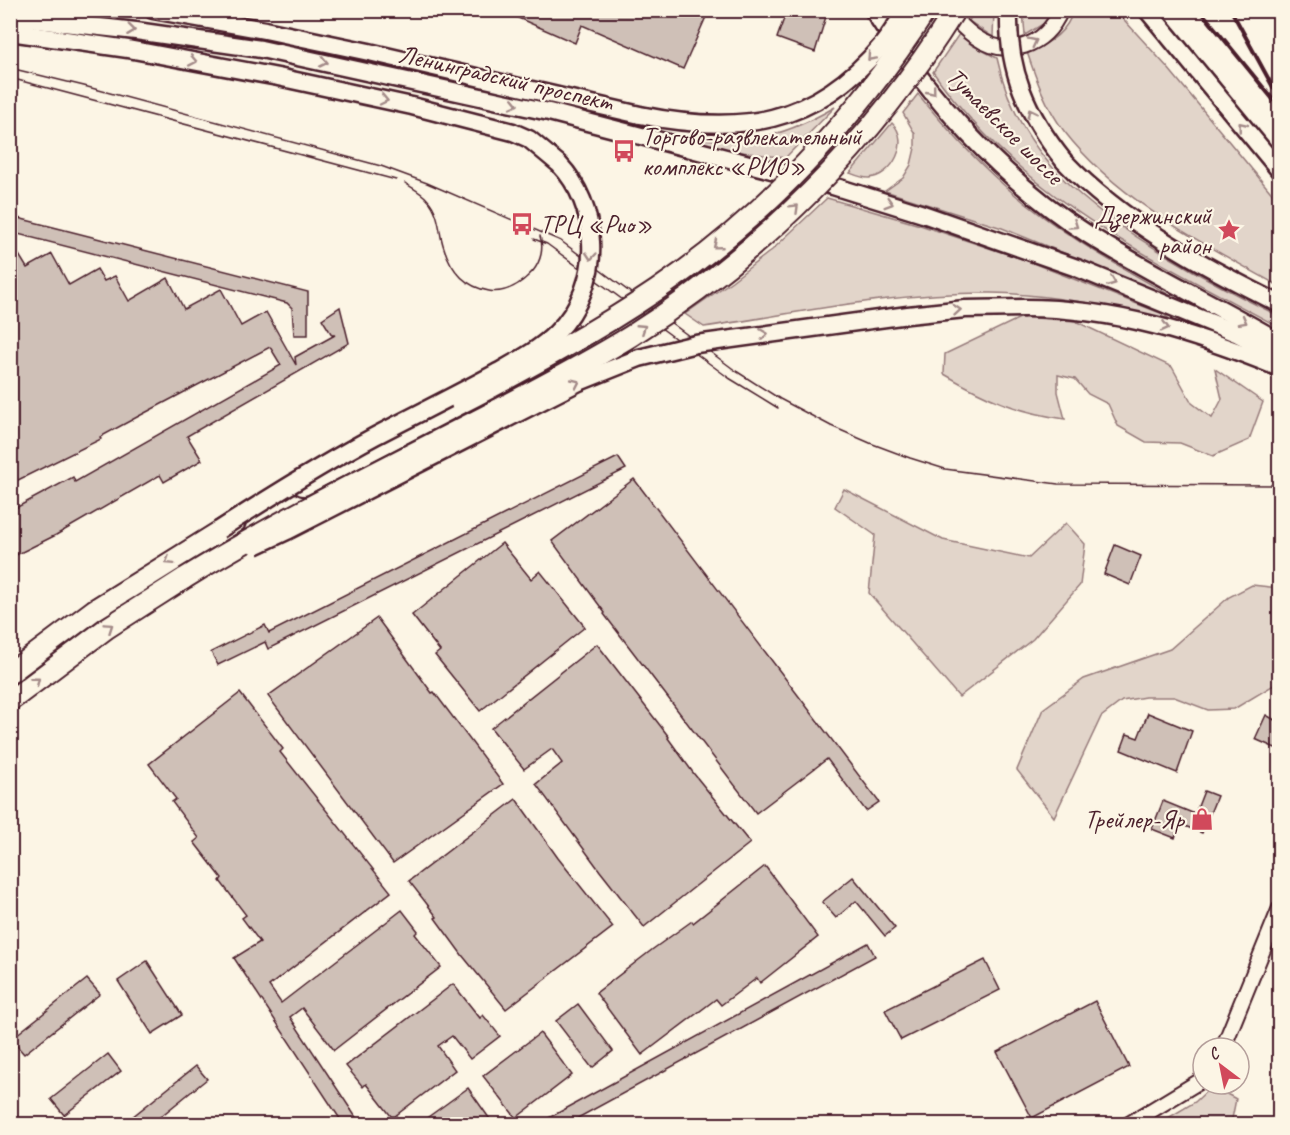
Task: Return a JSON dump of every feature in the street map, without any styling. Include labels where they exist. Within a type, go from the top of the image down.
[{"type":"highway","points":[[10,673],[94,610],[219,530],[536,364],[629,308],[699,259],[763,205],[820,147],[874,84],[926,10]]},
{"type":"highway","points":[[10,701],[107,628],[185,578],[283,521],[536,390],[672,309],[745,253],[840,163],[894,99],[955,10]]},
{"type":"main road","name":"Ленинградский проспект","points":[[153,10],[369,52],[640,115],[680,123],[712,126],[765,120],[802,109],[832,92],[883,44],[906,10]]},
{"type":"main road","name":"Тутаевское шоссе","points":[[873,10],[907,60],[944,105],[971,136],[1028,190],[1059,215],[1115,251],[1280,342]]},
{"type":"main road","points":[[1009,10],[1011,48],[1020,87],[1036,123],[1064,160],[1096,192],[1140,224],[1213,269],[1280,304]]},
{"type":"main road","points":[[1147,10],[1280,171]]},
{"type":"main road","name":"Ленинградский проспект","points":[[10,17],[136,31],[261,49],[549,112],[833,186],[934,217],[1077,268],[1236,333],[1280,356]]},
{"type":"main road","points":[[10,32],[128,49],[266,75],[456,116],[513,132],[529,139],[559,164],[581,197],[589,224],[592,249],[590,265],[582,294],[557,332],[524,357],[373,437],[293,483],[219,530]]},
{"type":"main road","points":[[185,578],[287,531],[579,382],[639,358],[696,344],[897,316],[965,309],[1086,310],[1168,328],[1223,345],[1280,368]]},
{"type":"street","points":[[946,10],[974,36],[997,47],[1010,48],[1022,47],[1041,38],[1056,22],[1061,10]]},
{"type":"street","points":[[1228,1036],[1280,908]]},
{"type":"street","points":[[1129,1125],[1191,1085]]},
{"type":"shaded area","points":[[1023,10],[1052,11],[1043,24],[1025,35]]},
{"type":"shaded area","points":[[974,11],[994,11],[993,37],[969,21]]},
{"type":"shaded area","points":[[1073,11],[1116,11],[1168,68],[1279,202],[1279,286],[1192,237],[1136,200],[1086,156],[1064,131],[1047,103],[1027,52],[1042,46],[1061,32]]},
{"type":"shaded area","points":[[959,34],[972,45],[997,58],[1007,93],[1021,124],[1039,152],[1086,200],[1141,240],[1224,288],[1279,316],[1279,327],[1182,275],[1090,220],[1047,190],[1007,156],[969,117],[933,72]]},
{"type":"shaded area","points":[[918,94],[971,154],[1046,219],[1088,247],[1175,298],[1002,228],[885,191],[903,178],[911,165],[915,134],[903,113]]},
{"type":"shaded area","points":[[835,107],[785,158],[720,149],[672,136],[718,140],[757,138],[794,128]]},
{"type":"shaded area","points":[[892,123],[900,139],[897,156],[892,164],[878,176],[869,178],[850,173]]},
{"type":"shaded area","points":[[827,198],[920,225],[1025,260],[1163,314],[1172,321],[1105,306],[1060,299],[991,293],[883,300],[704,327],[685,314],[772,250]]},
{"type":"shaded area","points":[[1022,317],[1075,321],[1172,367],[1192,403],[1212,418],[1222,399],[1215,369],[1263,402],[1249,440],[1213,456],[1180,443],[1146,442],[1118,426],[1108,404],[1088,394],[1075,379],[1058,375],[1058,392],[1065,419],[1032,413],[1003,403],[974,391],[944,374],[945,354]]},
{"type":"shaded area","points":[[844,489],[943,540],[1029,558],[1066,523],[1085,544],[1080,585],[1033,639],[959,697],[869,593],[875,535],[835,507]]},
{"type":"shaded area","points":[[1252,585],[1279,588],[1279,682],[1234,709],[1208,710],[1174,697],[1145,697],[1122,701],[1101,717],[1054,817],[1017,770],[1043,709],[1084,679],[1170,649],[1229,597]]},
{"type":"shaded area","points":[[1201,1096],[1230,1096],[1236,1099],[1232,1119],[1212,1124],[1158,1124]]},
{"type":"building","points":[[500,10],[709,10],[683,69],[582,25],[575,43]]},
{"type":"building","points":[[787,10],[828,10],[815,52],[777,38]]},
{"type":"building","points":[[10,216],[308,292],[308,335],[294,335],[292,308],[287,303],[10,232]]},
{"type":"building","points":[[10,240],[27,268],[52,254],[69,285],[97,269],[104,281],[115,276],[129,301],[168,278],[184,309],[221,289],[241,326],[266,312],[296,365],[295,357],[335,335],[332,335],[322,319],[340,307],[349,343],[187,436],[202,460],[164,482],[160,475],[56,535],[10,558],[10,511],[73,477],[75,482],[281,365],[270,347],[100,437],[101,439],[10,484]]},
{"type":"building","points":[[618,457],[626,469],[268,649],[265,642],[218,665],[211,652],[265,625],[269,633]]},
{"type":"building","points":[[634,479],[879,802],[866,811],[827,759],[756,813],[604,614],[552,541]]},
{"type":"building","points":[[502,543],[531,579],[540,571],[585,627],[480,711],[435,655],[440,651],[412,615]]},
{"type":"building","points":[[1115,545],[1141,556],[1130,585],[1104,574]]},
{"type":"building","points":[[377,618],[503,784],[393,863],[268,696]]},
{"type":"building","points":[[597,644],[669,737],[694,774],[750,843],[644,927],[536,784],[562,763],[552,749],[524,769],[491,728]]},
{"type":"building","points":[[240,693],[283,749],[280,752],[391,892],[269,986],[281,1003],[402,910],[418,931],[415,934],[441,967],[334,1050],[302,1008],[290,1017],[361,1125],[344,1125],[234,958],[260,942],[242,918],[246,915],[220,881],[222,878],[194,842],[199,838],[172,802],[176,799],[149,764]]},
{"type":"building","points":[[1148,713],[1192,731],[1177,773],[1121,750],[1127,734],[1138,738]]},
{"type":"building","points":[[1266,715],[1280,723],[1280,750],[1255,739]]},
{"type":"building","points":[[1204,791],[1217,796],[1202,833],[1180,824],[1175,838],[1152,829],[1163,801],[1195,814]]},
{"type":"building","points":[[516,799],[558,858],[613,927],[506,1009],[462,955],[435,918],[437,917],[409,881]]},
{"type":"building","points":[[765,866],[818,937],[760,983],[757,978],[721,1005],[716,999],[642,1055],[596,993],[653,949],[692,921],[693,923]]},
{"type":"building","points":[[853,877],[895,928],[885,936],[856,901],[836,918],[822,902]]},
{"type":"building","points":[[868,943],[875,956],[565,1125],[536,1125]]},
{"type":"building","points":[[985,960],[1000,990],[901,1040],[885,1010]]},
{"type":"building","points":[[147,961],[182,1015],[152,1034],[118,981]]},
{"type":"building","points":[[87,979],[100,994],[24,1054],[11,1039]]},
{"type":"building","points":[[453,984],[480,1018],[483,1015],[500,1036],[470,1059],[452,1036],[438,1046],[455,1070],[395,1116],[391,1116],[366,1084],[363,1087],[346,1066]]},
{"type":"building","points":[[1095,1001],[1129,1067],[1032,1118],[997,1052]]},
{"type":"building","points":[[578,1004],[613,1051],[592,1068],[556,1021]]},
{"type":"building","points":[[540,1033],[572,1075],[516,1118],[483,1076]]},
{"type":"building","points":[[108,1054],[121,1071],[64,1115],[51,1099]]},
{"type":"building","points":[[196,1066],[207,1079],[150,1125],[122,1125]]},
{"type":"building","points":[[468,1088],[494,1125],[417,1125],[446,1104]]},
{"type":"tram line","points":[[10,68],[381,166],[427,183],[561,241],[736,371],[780,399],[831,426],[910,458],[945,469],[1058,484],[1280,485]]},
{"type":"tram line","points":[[10,78],[396,180]]},
{"type":"tram line","points":[[405,183],[430,203],[435,212],[451,265],[463,279],[479,288],[502,291],[524,280],[540,259],[542,250],[540,236]]},
{"type":"tram line","points":[[534,239],[547,244],[729,378],[778,408]]},
{"type":"railway","points":[[1200,10],[1280,108]]},
{"type":"railway","points":[[1231,10],[1274,89]]},
{"type":"place","name":"Торгово-развлекательный комплекс «РИО»","points":[[624,151]]},
{"type":"place","name":"ТРЦ «Рио»","points":[[522,224]]},
{"type":"place","name":"Дзержинский район","points":[[1229,230]]},
{"type":"place","name":"Трейлер-Яр","points":[[1202,819]]}]
